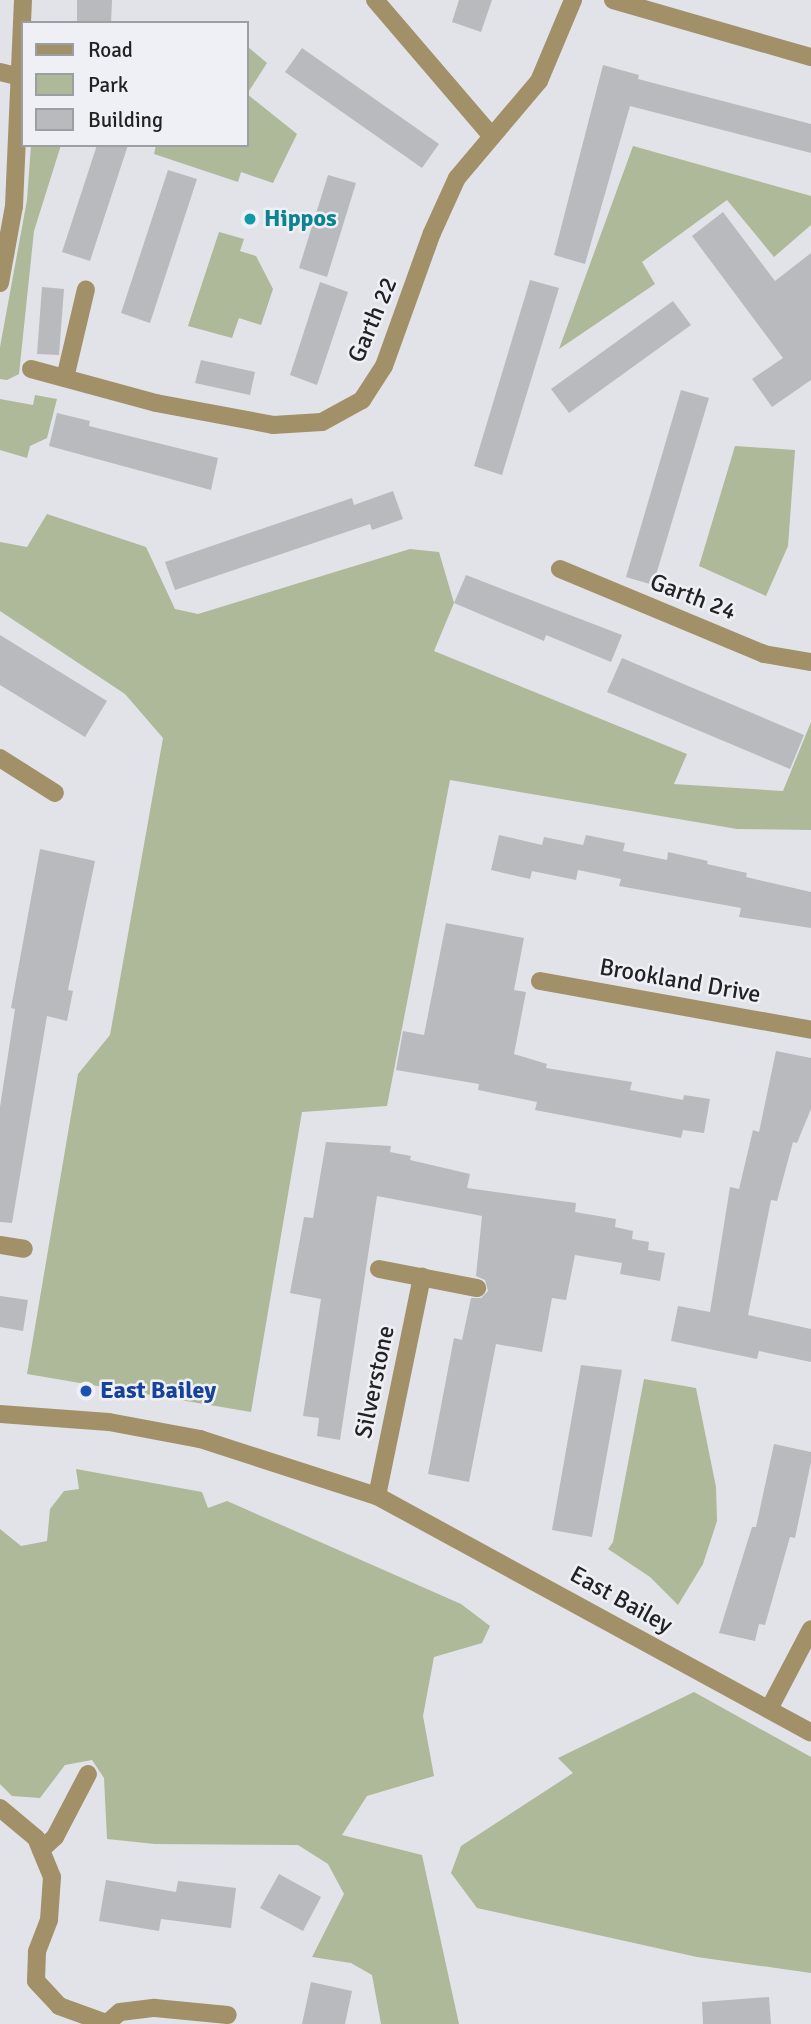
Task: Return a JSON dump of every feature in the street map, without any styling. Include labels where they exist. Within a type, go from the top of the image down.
[{"type":"street","points":[[22,21],[23,0]]},
{"type":"street","points":[[375,0],[490,134]]},
{"type":"street","name":"Garth 22","points":[[31,369],[156,403],[273,425],[322,422],[362,400],[384,366],[432,233],[457,178],[490,134],[539,81],[573,0]]},
{"type":"street","points":[[613,0],[811,57]]},
{"type":"street","points":[[0,283],[14,206],[21,51]]},
{"type":"street","points":[[0,72],[20,77]]},
{"type":"street","points":[[65,379],[86,289]]},
{"type":"street","name":"Garth 24","points":[[560,569],[764,654],[811,663]]},
{"type":"street","points":[[0,758],[55,793]]},
{"type":"street","name":"Brookland Drive","points":[[540,981],[811,1030]]},
{"type":"street","points":[[0,1245],[24,1249]]},
{"type":"street","points":[[380,1269],[477,1287]]},
{"type":"street","name":"Silverstone","points":[[377,1496],[422,1277]]},
{"type":"street","name":"East Bailey","points":[[0,1414],[109,1422],[200,1439],[377,1496],[811,1733]]},
{"type":"street","points":[[769,1709],[811,1629]]},
{"type":"street","points":[[41,1850],[55,1837],[88,1774]]},
{"type":"street","points":[[0,1808],[36,1838],[52,1877],[49,1920],[37,1952],[36,1981],[59,2006],[106,2023],[120,2012],[155,2008],[228,2015]]},
{"type":"green space","points":[[248,47],[267,63],[248,92]]},
{"type":"green space","points":[[248,95],[297,134],[273,183],[241,172],[238,182],[154,154],[156,147],[248,147]]},
{"type":"green space","points":[[633,146],[811,196],[811,225],[774,257],[727,200],[642,262],[655,284],[559,349]]},
{"type":"green space","points":[[31,147],[60,147],[34,231],[19,374],[7,380],[0,379],[0,347],[27,200]]},
{"type":"green space","points":[[219,232],[244,239],[240,251],[256,256],[273,289],[261,325],[239,318],[232,338],[188,326]]},
{"type":"green space","points":[[35,395],[57,399],[47,438],[30,446],[27,458],[0,450],[0,399],[33,405]]},
{"type":"green space","points":[[735,446],[795,450],[788,546],[766,596],[699,566]]},
{"type":"green space","points":[[47,514],[146,547],[175,609],[198,614],[410,549],[439,552],[454,603],[434,651],[687,754],[674,784],[783,791],[811,722],[811,830],[737,829],[450,780],[387,1106],[302,1112],[251,1412],[27,1374],[78,1074],[110,1035],[163,738],[125,694],[0,611],[0,542],[27,547]]},
{"type":"green space","points":[[644,1379],[696,1388],[716,1487],[717,1521],[703,1564],[678,1605],[650,1577],[608,1549],[613,1542]]},
{"type":"green space","points":[[76,1469],[202,1492],[208,1508],[227,1501],[461,1604],[490,1626],[482,1643],[434,1657],[423,1716],[434,1776],[367,1796],[342,1835],[422,1855],[459,2024],[381,2024],[372,1975],[351,1963],[312,1957],[344,1894],[328,1864],[298,1845],[155,1844],[107,1839],[104,1778],[92,1760],[65,1765],[40,1798],[12,1796],[0,1784],[0,1529],[21,1546],[47,1541],[50,1509],[64,1491],[79,1489]]},
{"type":"green space","points":[[694,1692],[811,1757],[811,1973],[697,1957],[477,1908],[451,1873],[461,1846],[573,1773],[558,1758]]},
{"type":"building","points":[[77,0],[112,0],[111,21],[77,21]]},
{"type":"building","points":[[459,0],[492,0],[481,32],[452,22]]},
{"type":"building","points":[[302,48],[439,144],[422,168],[285,72]]},
{"type":"building","points":[[603,65],[639,75],[638,79],[811,124],[811,153],[630,106],[585,264],[554,255]]},
{"type":"building","points":[[96,147],[127,147],[90,261],[62,252]]},
{"type":"building","points":[[168,170],[197,179],[150,323],[121,313]]},
{"type":"building","points":[[328,175],[356,183],[327,277],[299,268]]},
{"type":"building","points":[[723,212],[775,281],[811,253],[811,380],[772,407],[752,379],[783,358],[692,236]]},
{"type":"building","points":[[530,280],[559,288],[502,475],[474,466]]},
{"type":"building","points":[[320,282],[348,292],[317,385],[290,375]]},
{"type":"building","points":[[42,287],[64,289],[59,355],[37,354]]},
{"type":"building","points":[[673,301],[691,325],[569,413],[551,389]]},
{"type":"building","points":[[201,360],[255,372],[250,395],[195,383]]},
{"type":"building","points":[[681,390],[709,398],[653,585],[626,577]]},
{"type":"building","points":[[57,413],[90,421],[89,426],[218,458],[211,490],[49,446]]},
{"type":"building","points":[[393,491],[403,519],[372,530],[370,524],[175,590],[165,562],[352,498],[354,505]]},
{"type":"building","points":[[466,575],[622,635],[611,662],[546,635],[544,641],[454,603]]},
{"type":"building","points":[[0,635],[107,701],[85,737],[0,685]]},
{"type":"building","points":[[622,658],[804,735],[790,769],[607,692]]},
{"type":"building","points":[[499,835],[542,845],[544,837],[583,845],[586,835],[625,843],[623,851],[667,860],[668,852],[708,861],[707,864],[747,873],[746,877],[811,892],[811,928],[739,917],[741,908],[619,886],[621,879],[578,870],[576,880],[532,871],[530,879],[491,870]]},
{"type":"building","points":[[40,849],[95,861],[68,990],[73,991],[67,1021],[47,1016],[12,1223],[0,1222],[0,1107],[15,1009],[11,1008]]},
{"type":"building","points":[[446,923],[524,938],[514,990],[526,992],[514,1054],[547,1064],[546,1068],[632,1082],[630,1090],[683,1100],[684,1095],[710,1099],[704,1133],[683,1130],[681,1138],[535,1110],[537,1102],[478,1090],[479,1084],[396,1070],[403,1031],[424,1035]]},
{"type":"building","points":[[776,1051],[811,1058],[811,1109],[797,1143],[793,1142],[777,1201],[771,1200],[748,1315],[811,1329],[811,1362],[759,1351],[757,1359],[671,1341],[678,1306],[710,1312],[730,1187],[739,1189],[753,1130],[759,1132]]},
{"type":"building","points":[[326,1142],[391,1146],[390,1152],[411,1156],[410,1160],[470,1174],[467,1188],[576,1203],[575,1212],[616,1219],[615,1227],[633,1231],[632,1239],[649,1242],[648,1250],[665,1253],[660,1281],[620,1274],[622,1263],[575,1255],[566,1300],[552,1298],[542,1352],[496,1344],[469,1482],[428,1474],[454,1338],[462,1340],[471,1298],[481,1298],[488,1291],[485,1280],[476,1276],[482,1216],[377,1196],[340,1440],[317,1436],[319,1418],[303,1416],[321,1299],[290,1293],[304,1217],[313,1218]]},
{"type":"building","points":[[0,1296],[28,1300],[23,1331],[0,1327]]},
{"type":"building","points":[[581,1365],[622,1370],[592,1537],[552,1530]]},
{"type":"building","points":[[774,1444],[811,1452],[811,1462],[795,1538],[790,1537],[765,1625],[759,1624],[755,1641],[719,1633],[752,1527],[756,1527]]},
{"type":"building","points":[[279,1874],[321,1897],[303,1931],[260,1908]]},
{"type":"building","points":[[106,1880],[176,1892],[178,1881],[236,1888],[231,1928],[161,1919],[159,1931],[99,1921]]},
{"type":"building","points":[[311,1982],[352,1991],[345,2024],[302,2024]]},
{"type":"building","points":[[769,1997],[771,2024],[703,2024],[702,2002]]},
{"type":"place","name":"Hippos","points":[[250,219]]},
{"type":"place","name":"East Bailey","points":[[86,1391]]}]
